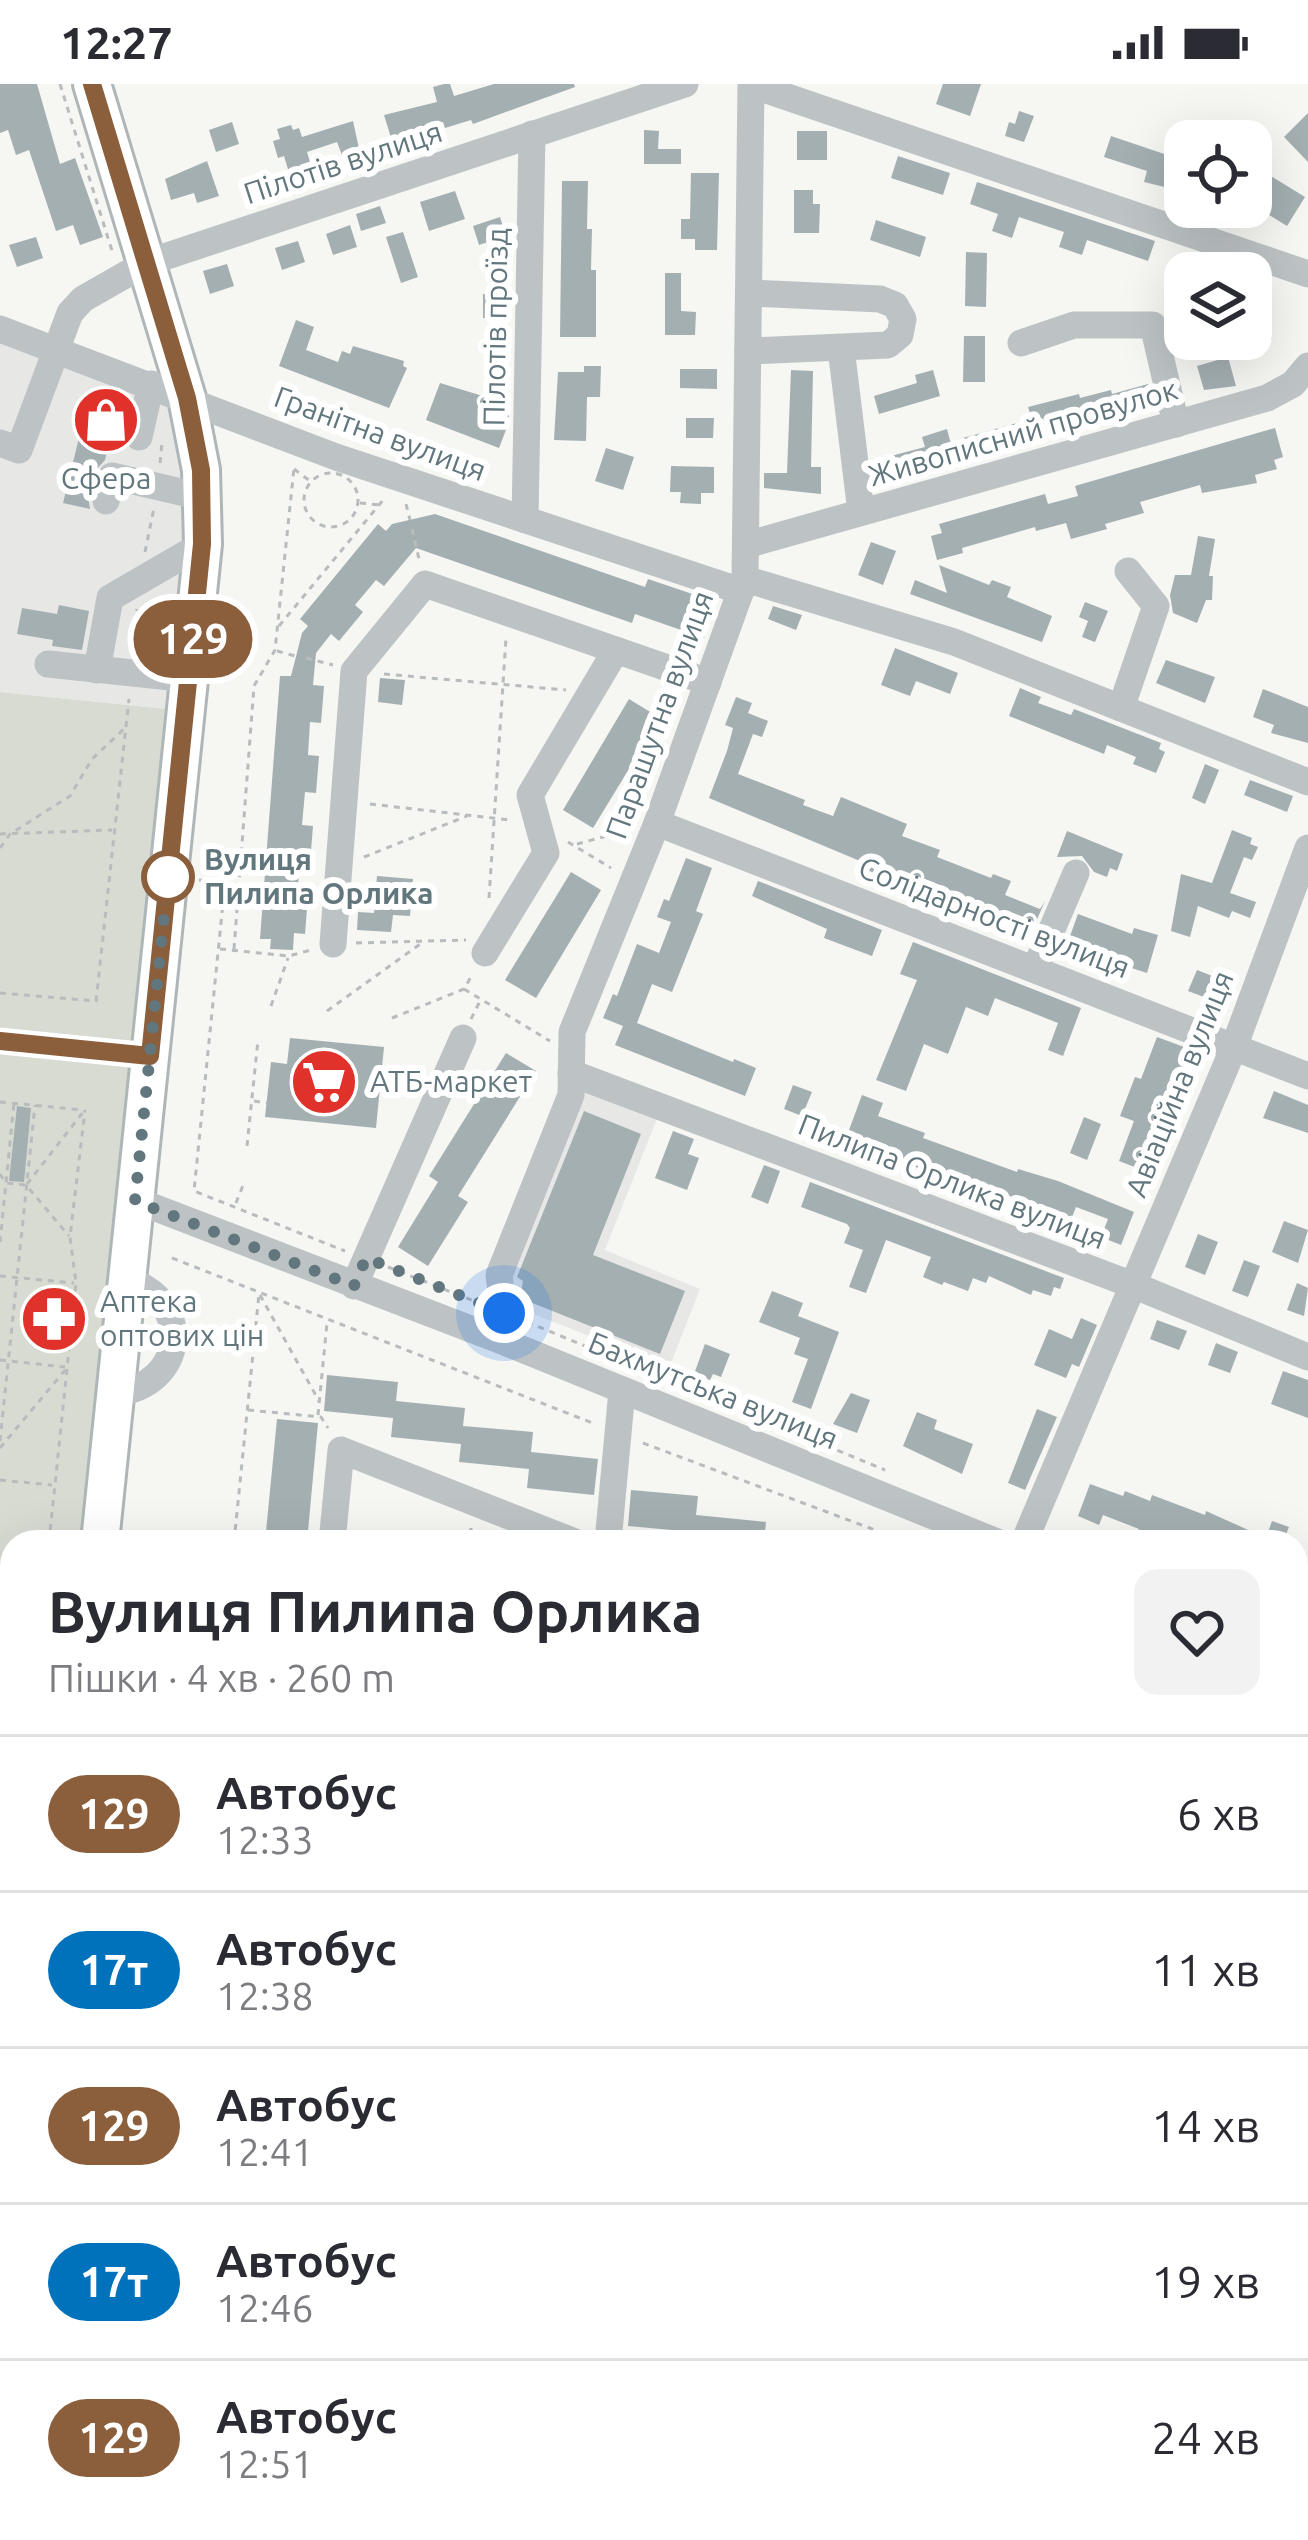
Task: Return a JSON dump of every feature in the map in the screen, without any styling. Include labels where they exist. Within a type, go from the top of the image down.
[{"type":"main road","points":[[92,84],[133,271],[187,398],[202,497],[189,679],[101,1530]]},
{"type":"street","name":"Пілотів вулиця","points":[[0,442],[19,449],[70,313],[83,299],[133,271],[685,84]]},
{"type":"street","points":[[752,85],[1308,274]]},
{"type":"street","name":"Парашутна вулиця","points":[[507,1343],[499,1275],[571,1095],[572,1032],[657,823],[743,585],[752,85]]},
{"type":"street","name":"Пілотів проїзд","points":[[525,520],[532,134]]},
{"type":"street","points":[[748,351],[880,346],[895,341],[903,327],[901,311],[880,299],[749,292]]},
{"type":"street","points":[[1021,343],[1075,326],[1153,325],[1176,424]]},
{"type":"street","name":"Гранітна вулиця","points":[[0,329],[187,398],[295,455],[400,479],[743,585],[954,642],[1308,782]]},
{"type":"street","points":[[841,348],[861,512]]},
{"type":"street","name":"Живописний провулок","points":[[746,545],[1267,398],[1293,384],[1308,367]]},
{"type":"street","points":[[139,436],[151,385]]},
{"type":"street","points":[[106,501],[112,476],[202,497]]},
{"type":"street","points":[[98,670],[110,598],[202,544]]},
{"type":"street","points":[[1121,708],[1156,606],[1128,571]]},
{"type":"street","points":[[333,944],[354,671],[425,584],[708,682]]},
{"type":"street","points":[[489,946],[560,849],[538,824],[530,795],[616,650]]},
{"type":"street","points":[[48,664],[189,679]]},
{"type":"street","name":"Солідарності вулиця","points":[[657,823],[1308,1076]]},
{"type":"street","name":"Авіаційна вулиця","points":[[1029,1530],[1234,1047],[1308,848]]},
{"type":"street","points":[[1035,969],[1076,873]]},
{"type":"street","points":[[354,1286],[463,1038]]},
{"type":"street","points":[[0,1041],[150,1056]]},
{"type":"street","name":"Пилипа Орлика вулиця","points":[[572,1063],[1308,1357]]},
{"type":"street","name":"Бахмутська вулиця","points":[[135,1201],[507,1343],[967,1530]]},
{"type":"street","points":[[116,1393],[155,1379],[174,1342],[163,1302],[141,1284],[127,1280]]},
{"type":"street","points":[[609,1530],[622,1390]]},
{"type":"street","points":[[333,1530],[340,1450],[543,1530]]},
{"type":"path","points":[[60,84],[133,271]]},
{"type":"path","points":[[295,455],[311,482]]},
{"type":"path","points":[[233,950],[254,686],[275,650],[295,455]]},
{"type":"path","points":[[326,473],[343,476],[355,487],[358,503],[351,518],[337,526],[320,524],[308,513],[304,497],[311,482],[326,473]]},
{"type":"path","points":[[278,628],[400,479]]},
{"type":"path","points":[[358,503],[380,505]]},
{"type":"path","points":[[290,511],[308,513]]},
{"type":"path","points":[[412,529],[425,584]]},
{"type":"path","points":[[488,910],[508,613]]},
{"type":"path","points":[[275,650],[296,656]]},
{"type":"path","points":[[306,658],[354,671],[591,692]]},
{"type":"path","points":[[0,848],[10,834],[70,796],[92,760],[127,727]]},
{"type":"path","points":[[344,801],[538,824],[560,849],[633,881]]},
{"type":"path","points":[[339,867],[469,816]]},
{"type":"path","points":[[560,849],[657,823]]},
{"type":"path","points":[[0,834],[114,830]]},
{"type":"path","points":[[191,879],[238,884]]},
{"type":"path","points":[[225,883],[194,1191],[888,1471]]},
{"type":"path","points":[[327,1011],[424,941]]},
{"type":"path","points":[[333,944],[424,941],[489,946]]},
{"type":"path","points":[[218,949],[289,956],[271,1006]]},
{"type":"path","points":[[392,1018],[464,989],[572,1063]]},
{"type":"path","points":[[0,993],[96,1001]]},
{"type":"path","points":[[247,1147],[258,1040]]},
{"type":"path","points":[[252,1101],[266,1102]]},
{"type":"path","points":[[0,1102],[85,1110]]},
{"type":"path","points":[[0,1242],[14,1103]]},
{"type":"path","points":[[0,1441],[35,1105]]},
{"type":"path","points":[[26,1185],[85,1110]]},
{"type":"path","points":[[50,1530],[76,1283],[70,1237],[85,1110]]},
{"type":"path","points":[[0,1174],[6,1183]]},
{"type":"path","points":[[6,1183],[26,1185],[70,1237]]},
{"type":"path","points":[[234,1207],[244,1183]]},
{"type":"path","points":[[172,1258],[875,1530]]},
{"type":"path","points":[[0,1276],[76,1283]]},
{"type":"path","points":[[260,1294],[319,1401]]},
{"type":"path","points":[[235,1530],[260,1294]]},
{"type":"path","points":[[247,1410],[319,1417],[328,1321]]},
{"type":"path","points":[[0,1360],[67,1367]]},
{"type":"path","points":[[0,1448],[67,1367]]},
{"type":"path","points":[[0,1480],[55,1486]]},
{"type":"shaded area","points":[[0,341],[179,407],[191,471],[176,710],[0,692]]},
{"type":"shaded area","points":[[0,692],[176,710],[142,1043],[0,1028]]},
{"type":"shaded area","points":[[0,1051],[139,1065],[91,1530],[0,1530]]},
{"type":"shaded area","points":[[584,1087],[658,1116],[605,1250],[700,1289],[669,1368],[511,1305],[507,1278]]},
{"type":"building","points":[[0,84],[37,84],[60,164],[75,158],[103,237],[80,245],[73,225],[56,231],[29,150],[16,155],[8,130],[0,133]]},
{"type":"building","points":[[450,84],[454,96],[494,84],[575,87],[473,124],[471,120],[445,128],[443,122],[393,144],[384,115],[437,102],[433,87]]},
{"type":"building","points":[[943,84],[981,84],[970,116],[936,104]]},
{"type":"building","points":[[1019,111],[1034,116],[1024,142],[1005,136]]},
{"type":"building","points":[[1308,113],[1308,162],[1284,137]]},
{"type":"building","points":[[353,121],[360,153],[343,158],[337,142],[307,152],[312,169],[290,176],[284,156],[278,158],[273,141],[280,139],[277,129],[291,125],[293,130],[299,128],[302,137]]},
{"type":"building","points":[[232,122],[239,144],[216,152],[209,130]]},
{"type":"building","points":[[644,130],[659,131],[658,149],[681,149],[681,164],[644,164]]},
{"type":"building","points":[[797,131],[827,131],[827,160],[797,160]]},
{"type":"building","points":[[1111,136],[1164,154],[1164,187],[1144,182],[1147,171],[1104,157]]},
{"type":"building","points":[[898,156],[950,173],[943,195],[891,178]]},
{"type":"building","points":[[207,161],[219,196],[197,203],[194,193],[171,200],[165,179]]},
{"type":"building","points":[[691,173],[719,173],[717,250],[695,250],[695,239],[681,239],[681,219],[690,219]]},
{"type":"building","points":[[1272,177],[1305,197],[1287,226],[1272,217]]},
{"type":"building","points":[[562,181],[588,181],[596,337],[560,337]]},
{"type":"building","points":[[977,182],[1155,241],[1148,261],[1087,240],[1082,255],[1059,247],[1064,232],[1019,217],[1012,238],[992,231],[998,214],[970,204]]},
{"type":"building","points":[[794,190],[813,190],[813,204],[820,204],[819,233],[794,233]]},
{"type":"building","points":[[455,191],[465,219],[429,231],[420,202]]},
{"type":"building","points":[[380,206],[386,223],[361,231],[356,214]]},
{"type":"building","points":[[500,217],[506,236],[479,245],[473,226]]},
{"type":"building","points":[[876,220],[926,237],[920,257],[870,240]]},
{"type":"building","points":[[350,225],[357,247],[333,255],[326,234]]},
{"type":"building","points":[[403,232],[418,277],[401,283],[386,237]]},
{"type":"building","points":[[36,237],[43,258],[17,267],[9,245]]},
{"type":"building","points":[[298,241],[305,262],[282,270],[275,248]]},
{"type":"building","points":[[966,252],[987,253],[986,307],[965,306]]},
{"type":"building","points":[[227,264],[234,286],[210,294],[203,271]]},
{"type":"building","points":[[665,273],[681,273],[681,311],[696,312],[695,335],[665,335]]},
{"type":"building","points":[[483,294],[511,294],[511,319],[483,318]]},
{"type":"building","points":[[296,320],[314,327],[306,350],[338,362],[342,351],[350,354],[353,346],[404,361],[407,368],[389,408],[279,366]]},
{"type":"building","points":[[964,336],[985,336],[985,382],[963,382]]},
{"type":"building","points":[[1229,360],[1236,386],[1204,390],[1197,366]]},
{"type":"building","points":[[584,366],[601,366],[600,397],[587,397],[586,441],[554,440],[558,372],[584,372]]},
{"type":"building","points":[[680,369],[717,369],[717,389],[680,388]]},
{"type":"building","points":[[791,370],[813,371],[811,467],[821,467],[821,494],[764,488],[764,473],[787,473]]},
{"type":"building","points":[[933,370],[940,396],[879,414],[874,396],[917,383],[915,375]]},
{"type":"building","points":[[440,383],[509,404],[509,422],[499,448],[426,420]]},
{"type":"building","points":[[1148,384],[1154,407],[962,461],[963,438],[1032,419],[1028,407]]},
{"type":"building","points":[[89,397],[128,406],[122,442],[110,439],[105,460],[94,472],[90,509],[63,503]]},
{"type":"building","points":[[686,418],[714,418],[713,438],[686,438]]},
{"type":"building","points":[[1275,428],[1283,457],[1274,460],[1277,469],[1255,475],[1257,483],[1202,493],[1200,485],[1140,502],[1144,513],[1105,524],[1107,529],[1071,539],[1066,523],[1036,531],[1035,527],[937,560],[931,536],[942,533],[939,524],[1045,494],[1048,504],[1078,496],[1075,486]]},
{"type":"building","points":[[947,429],[957,467],[893,480],[887,457],[925,447],[922,437]]},
{"type":"building","points":[[606,448],[634,457],[623,490],[595,481]]},
{"type":"building","points":[[671,466],[714,467],[714,493],[701,493],[701,504],[680,503],[681,492],[670,492]]},
{"type":"building","points":[[435,514],[645,587],[648,579],[716,602],[704,638],[635,614],[632,623],[416,548],[384,586],[376,580],[355,605],[363,612],[339,641],[331,634],[316,653],[313,685],[324,686],[321,723],[310,722],[308,755],[319,756],[316,793],[305,792],[302,825],[313,826],[310,863],[300,863],[297,896],[308,896],[305,934],[294,933],[293,950],[270,949],[271,939],[260,939],[280,676],[291,676],[308,626],[300,619],[378,524],[386,531],[392,524]]},
{"type":"building","points":[[1198,536],[1215,539],[1209,576],[1213,576],[1212,600],[1206,600],[1197,623],[1173,613],[1170,595],[1175,575],[1191,575]]},
{"type":"building","points":[[871,542],[896,551],[883,585],[858,575]]},
{"type":"building","points":[[939,565],[989,585],[992,580],[1011,587],[1007,597],[1052,616],[1042,642],[910,594],[915,580],[947,593]]},
{"type":"building","points":[[1085,602],[1108,611],[1095,642],[1082,637],[1088,621],[1079,617]]},
{"type":"building","points":[[59,605],[89,611],[82,650],[17,634],[22,608],[57,614]]},
{"type":"building","points":[[773,606],[802,615],[796,630],[768,619]]},
{"type":"building","points":[[895,648],[958,673],[950,694],[916,681],[910,696],[881,685]]},
{"type":"building","points":[[1166,660],[1215,677],[1205,703],[1156,683]]},
{"type":"building","points":[[380,678],[405,680],[402,705],[378,702]]},
{"type":"building","points":[[1020,688],[1041,697],[1038,703],[1071,715],[1074,709],[1161,743],[1159,749],[1165,752],[1156,773],[1133,764],[1136,757],[1107,745],[1104,754],[1009,716]]},
{"type":"building","points":[[1263,689],[1308,707],[1308,743],[1271,733],[1274,725],[1253,717]]},
{"type":"building","points":[[736,697],[752,703],[748,713],[768,721],[762,737],[753,734],[738,774],[833,816],[841,797],[907,824],[902,836],[940,850],[937,857],[1011,881],[1005,895],[1040,909],[1045,901],[1032,931],[946,894],[948,888],[919,877],[914,889],[857,866],[860,861],[709,798],[727,751],[733,728],[725,725]]},
{"type":"building","points":[[629,699],[660,718],[593,828],[563,810]]},
{"type":"building","points":[[1205,764],[1219,770],[1205,804],[1192,798]]},
{"type":"building","points":[[1250,780],[1293,796],[1287,812],[1244,795]]},
{"type":"building","points":[[1232,830],[1252,838],[1250,844],[1258,847],[1252,860],[1244,857],[1230,893],[1256,902],[1250,918],[1232,911],[1229,918],[1198,906],[1190,937],[1171,931],[1181,874],[1212,883]]},
{"type":"building","points":[[1067,831],[1123,854],[1117,871],[1110,868],[1107,877],[1094,872],[1082,856],[1057,857]]},
{"type":"building","points":[[686,858],[712,868],[696,911],[703,914],[672,992],[652,984],[637,1023],[756,1068],[745,1096],[615,1045],[623,1026],[603,1018],[637,944],[659,953],[671,922],[657,917],[664,899],[669,901]]},
{"type":"building","points":[[571,872],[601,890],[536,998],[505,980]]},
{"type":"building","points":[[377,876],[413,879],[410,916],[393,915],[391,932],[357,930],[358,912],[374,913]]},
{"type":"building","points":[[758,881],[882,930],[872,956],[824,938],[827,929],[752,896]]},
{"type":"building","points":[[1078,914],[1132,934],[1134,928],[1158,935],[1147,973],[1066,947]]},
{"type":"building","points":[[913,942],[1081,1008],[1063,1056],[1048,1050],[1058,1023],[995,998],[988,1016],[966,1007],[948,1054],[924,1044],[906,1091],[876,1080],[917,980],[900,974]]},
{"type":"building","points":[[1197,970],[1220,979],[1212,1000],[1188,991]]},
{"type":"building","points":[[1157,1037],[1195,1051],[1169,1117],[1161,1114],[1148,1148],[1161,1153],[1153,1174],[1119,1161],[1134,1121],[1120,1116]]},
{"type":"building","points":[[290,1038],[384,1047],[376,1128],[265,1117],[271,1062],[287,1064]]},
{"type":"building","points":[[506,1053],[536,1071],[458,1196],[468,1202],[428,1266],[398,1247],[438,1182],[429,1176]]},
{"type":"building","points":[[793,1085],[812,1092],[802,1116],[784,1109]]},
{"type":"building","points":[[1274,1091],[1308,1105],[1308,1133],[1263,1118]]},
{"type":"building","points":[[862,1095],[883,1103],[878,1116],[925,1133],[923,1138],[1017,1172],[1058,1181],[1134,1212],[1121,1245],[1101,1237],[1108,1219],[1076,1207],[1070,1222],[989,1187],[949,1174],[947,1180],[846,1138]]},
{"type":"building","points":[[17,1106],[31,1108],[24,1182],[9,1181]]},
{"type":"building","points":[[584,1111],[641,1134],[593,1255],[685,1291],[660,1354],[520,1298],[523,1281],[517,1277]]},
{"type":"building","points":[[1084,1117],[1101,1124],[1087,1160],[1070,1153]]},
{"type":"building","points":[[673,1131],[694,1139],[688,1154],[699,1158],[687,1190],[655,1178]]},
{"type":"building","points":[[764,1165],[780,1171],[768,1204],[751,1197]]},
{"type":"building","points":[[810,1182],[1064,1278],[1060,1289],[1054,1287],[1051,1296],[1033,1290],[1031,1295],[989,1276],[986,1283],[973,1278],[968,1291],[942,1285],[923,1277],[931,1257],[886,1240],[866,1293],[849,1287],[863,1250],[844,1243],[847,1224],[801,1207]]},
{"type":"building","points":[[1284,1221],[1308,1230],[1298,1263],[1272,1252]]},
{"type":"building","points":[[1198,1234],[1218,1242],[1205,1275],[1185,1267]]},
{"type":"building","points":[[1244,1260],[1260,1266],[1248,1297],[1232,1291]]},
{"type":"building","points":[[1297,1283],[1308,1288],[1304,1316],[1287,1310]]},
{"type":"building","points":[[45,1286],[69,1289],[63,1352],[38,1349]]},
{"type":"building","points":[[772,1291],[803,1303],[798,1316],[839,1332],[811,1409],[792,1402],[808,1359],[794,1354],[800,1338],[759,1322]]},
{"type":"building","points":[[1081,1318],[1097,1325],[1079,1367],[1072,1364],[1066,1378],[1034,1365],[1049,1329],[1072,1339]]},
{"type":"building","points":[[1157,1320],[1187,1331],[1179,1350],[1150,1339]]},
{"type":"building","points":[[1216,1343],[1238,1352],[1230,1373],[1208,1365]]},
{"type":"building","points":[[705,1344],[730,1354],[721,1377],[713,1374],[710,1380],[694,1374]]},
{"type":"building","points":[[1283,1371],[1308,1380],[1308,1418],[1271,1404]]},
{"type":"building","points":[[327,1375],[398,1382],[396,1401],[465,1408],[463,1426],[533,1432],[531,1452],[598,1459],[594,1495],[527,1488],[529,1469],[459,1462],[461,1444],[391,1437],[393,1418],[324,1411]]},
{"type":"building","points":[[851,1393],[870,1400],[857,1433],[833,1424]]},
{"type":"building","points":[[1037,1409],[1057,1417],[1025,1490],[1008,1483]]},
{"type":"building","points":[[917,1412],[937,1420],[934,1429],[973,1444],[962,1474],[903,1446]]},
{"type":"building","points":[[277,1419],[318,1423],[308,1530],[266,1530]]},
{"type":"building","points":[[1090,1484],[1150,1501],[1152,1495],[1248,1530],[1139,1530],[1103,1515],[1099,1525],[1078,1516]]},
{"type":"building","points":[[631,1490],[698,1496],[696,1515],[766,1522],[765,1530],[628,1526]]},
{"type":"building","points":[[1272,1521],[1288,1530],[1269,1530]]},
{"type":"bus line","name":"129","points":[[0,1041],[150,1056],[202,544],[201,470],[187,398],[92,84]]},
{"type":"place","name":"Сфера","points":[[106,420]]},
{"type":"place","name":"Вулиця Пилипа Орлика","points":[[168,877]]},
{"type":"place","name":"АТБ-маркет","points":[[324,1082]]},
{"type":"place","name":"Аптека оптових цін","points":[[54,1319]]},
{"type":"route","points":[[168,877],[135,1201],[354,1286],[366,1258],[504,1313]]}]
